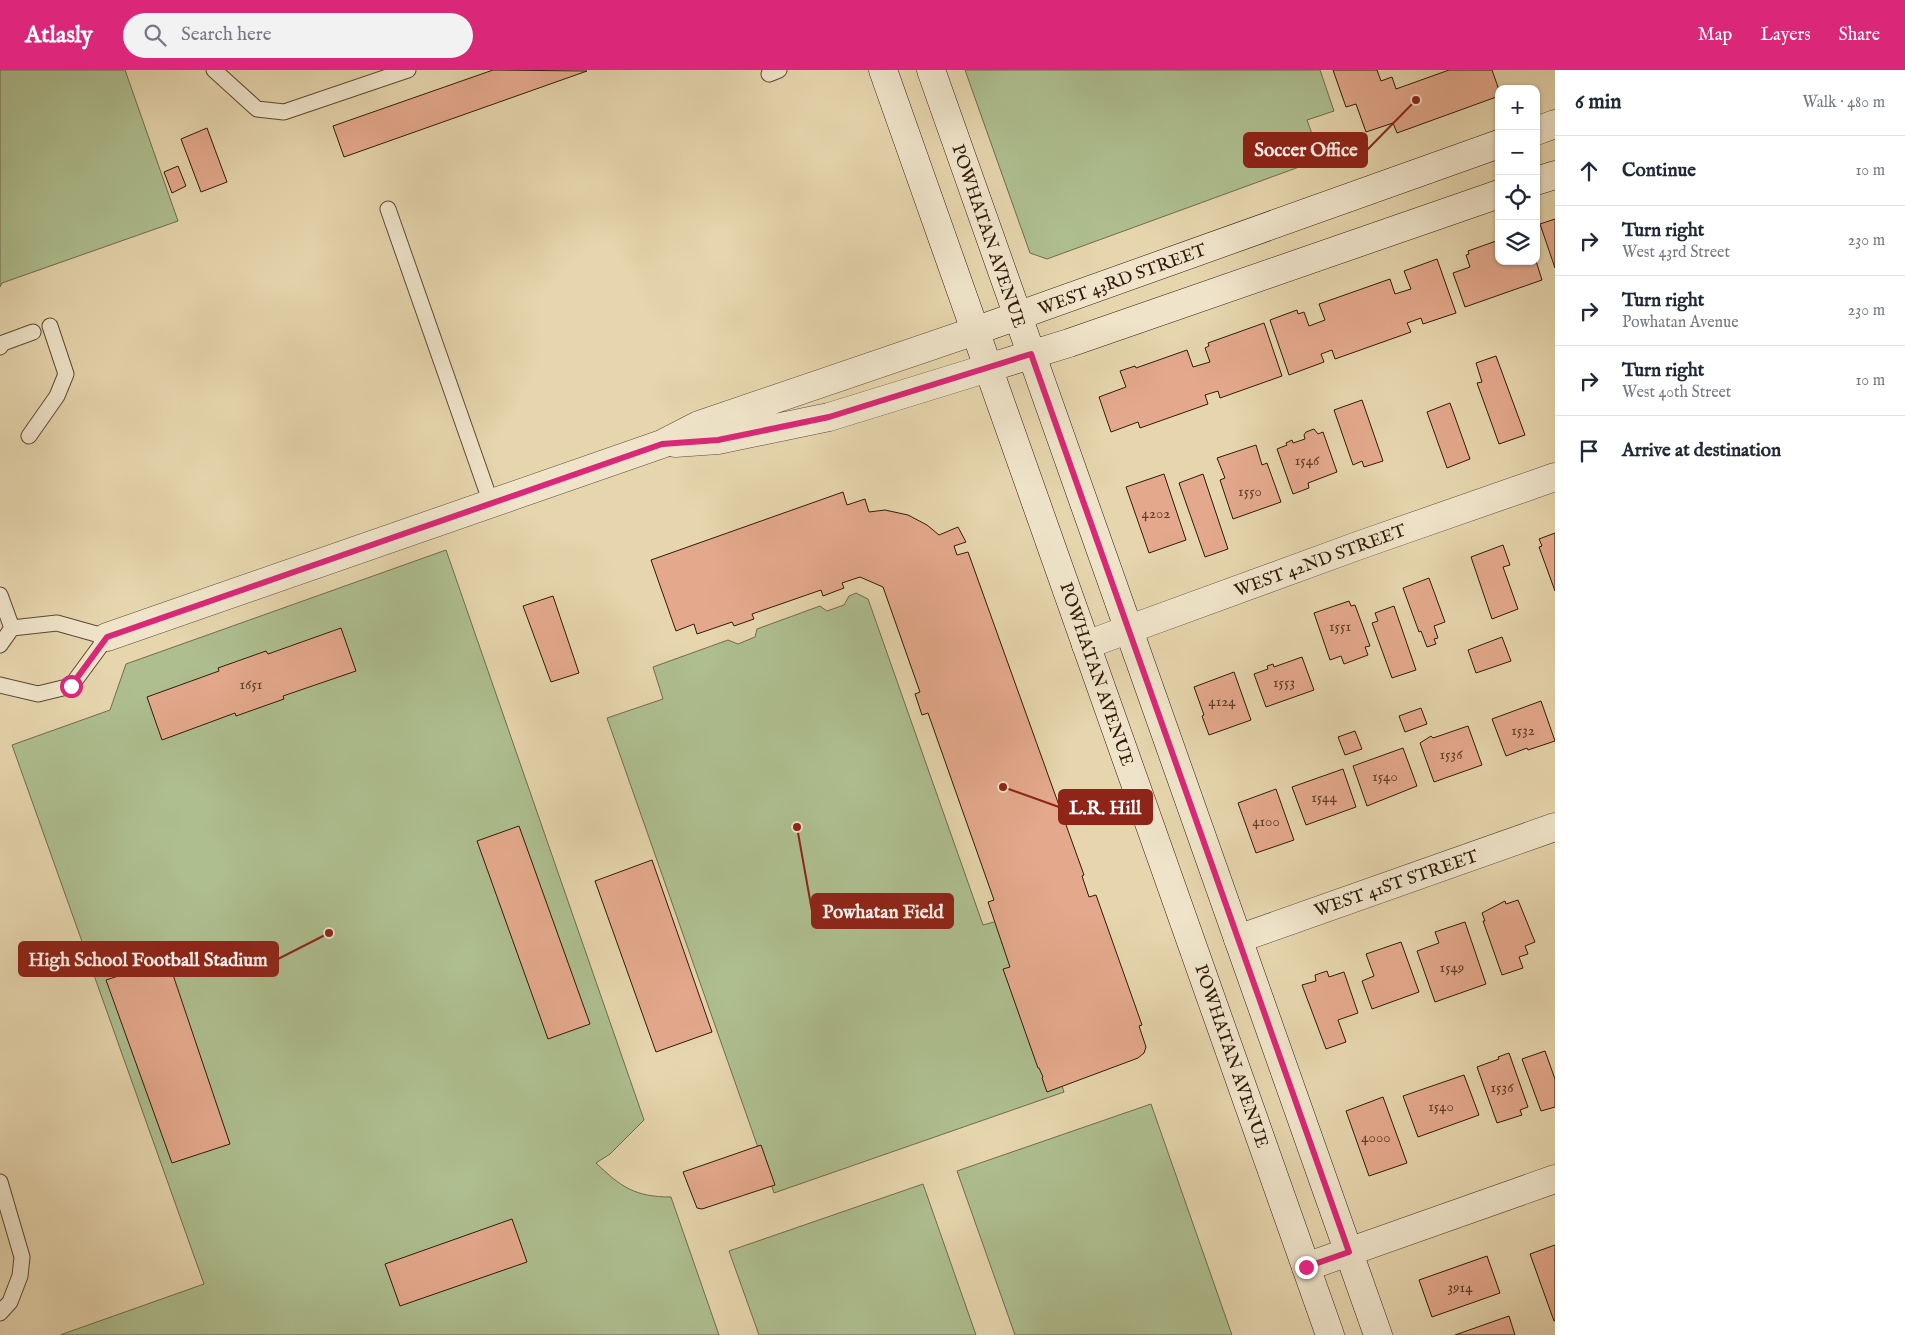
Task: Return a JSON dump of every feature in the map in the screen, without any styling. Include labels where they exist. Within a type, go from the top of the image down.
[{"type":"street","name":"POWHATAN AVENUE","points":[[883,70],[1330,1335]]},
{"type":"street","name":"POWHATAN AVENUE","points":[[931,70],[1378,1335]]},
{"type":"street","points":[[1539,130],[1555,124]]},
{"type":"street","name":"WEST 43RD STREET","points":[[107,637],[662,444],[699,425],[975,332],[1495,145]]},
{"type":"street","points":[[1540,181],[1555,175]]},
{"type":"street","name":"WEST 43RD STREET","points":[[662,444],[718,440],[829,417],[1068,343],[1495,195]]},
{"type":"street","name":"WEST 42ND STREET","points":[[1086,644],[1555,477]]},
{"type":"street","name":"WEST 41ST STREET","points":[[1238,939],[1555,827]]},
{"type":"street","points":[[1306,1267],[1555,1179]]},
{"type":"lane","points":[[214,70],[257,109],[284,112],[408,70]]},
{"type":"lane","points":[[388,209],[492,503]]},
{"type":"lane","points":[[29,436],[57,396],[66,374],[50,326]]},
{"type":"lane","points":[[0,347],[2,343],[33,332]]},
{"type":"lane","points":[[0,595],[12,628]]},
{"type":"lane","points":[[0,645],[12,628],[57,623],[107,637],[71,686],[38,694],[0,685]]},
{"type":"lane","points":[[0,1182],[22,1257],[20,1276],[10,1302],[0,1313]]},
{"type":"green space","points":[[0,70],[125,70],[178,221],[2,283],[0,287]]},
{"type":"green space","points":[[965,70],[1320,70],[1334,111],[1307,120],[1321,159],[1047,259],[1030,253]]},
{"type":"green space","points":[[446,550],[644,1120],[610,1154],[596,1163],[629,1189],[658,1197],[671,1197],[719,1335],[60,1335],[204,1284],[12,745],[110,710],[126,664]]},
{"type":"green space","points":[[856,593],[868,599],[983,925],[1005,919],[1064,1092],[774,1193],[607,718],[663,699],[653,667],[728,640],[738,644],[755,637],[757,629],[820,606],[827,611],[844,605],[849,596]]},
{"type":"green space","points":[[1151,1104],[1232,1335],[1015,1335],[957,1171]]},
{"type":"green space","points":[[923,1184],[976,1335],[759,1335],[729,1251]]},
{"type":"building","points":[[493,70],[587,71],[344,157],[333,126]]},
{"type":"building","points":[[1333,70],[1377,70],[1381,81],[1392,77],[1396,89],[1449,70],[1492,70],[1497,85],[1495,85],[1495,97],[1397,133],[1393,123],[1366,132],[1356,104],[1346,107]]},
{"type":"building","points":[[207,128],[227,182],[201,192],[181,139]]},
{"type":"building","points":[[178,166],[186,186],[172,193],[164,172]]},
{"type":"building","points":[[1555,219],[1555,268],[1540,224]]},
{"type":"building","points":[[1495,241],[1495,265],[1537,265],[1542,280],[1465,307],[1453,273],[1470,267],[1466,255],[1469,254],[1468,251]]},
{"type":"building","points":[[1437,259],[1456,313],[1423,324],[1421,318],[1407,323],[1411,332],[1335,359],[1332,350],[1321,354],[1324,362],[1289,375],[1270,320],[1297,310],[1298,314],[1304,312],[1309,326],[1325,320],[1319,304],[1390,279],[1395,294],[1411,289],[1404,271]]},
{"type":"building","points":[[1264,323],[1282,376],[1220,398],[1218,391],[1205,395],[1208,404],[1140,428],[1138,422],[1111,432],[1099,397],[1126,387],[1120,371],[1135,366],[1136,368],[1187,350],[1193,367],[1210,362],[1205,348],[1209,346],[1208,343]]},
{"type":"building","points":[[1496,356],[1525,435],[1499,444],[1477,383],[1482,382],[1476,363]]},
{"type":"building","points":[[1362,400],[1383,461],[1364,467],[1362,461],[1353,465],[1334,410]]},
{"type":"building","points":[[1450,403],[1470,459],[1447,468],[1427,412]]},
{"type":"building","points":[[1314,429],[1318,434],[1323,432],[1337,472],[1308,483],[1309,488],[1293,494],[1277,449],[1287,445],[1286,443],[1292,440],[1293,443],[1305,439],[1304,435],[1306,432]]},
{"type":"building","points":[[1256,445],[1262,465],[1267,463],[1281,502],[1233,519],[1220,480],[1225,478],[1217,458]]},
{"type":"building","points":[[1164,474],[1186,540],[1149,553],[1126,487]]},
{"type":"building","points":[[1203,474],[1228,549],[1205,557],[1179,483]]},
{"type":"building","points":[[843,492],[847,505],[865,499],[869,512],[885,510],[908,515],[927,525],[939,535],[958,527],[966,542],[954,546],[957,555],[968,552],[1084,875],[1082,876],[1089,897],[1096,895],[1142,1025],[1139,1026],[1146,1047],[1144,1053],[1138,1058],[1047,1092],[1003,969],[1010,967],[988,902],[994,900],[928,713],[922,715],[915,694],[920,692],[883,587],[860,577],[842,583],[844,588],[823,596],[821,590],[752,614],[754,619],[734,626],[732,622],[697,634],[694,624],[676,631],[651,560]]},
{"type":"building","points":[[1555,533],[1555,591],[1539,547],[1542,546],[1539,539]]},
{"type":"building","points":[[1503,545],[1510,565],[1503,567],[1518,609],[1492,619],[1471,557]]},
{"type":"building","points":[[1429,578],[1445,622],[1434,626],[1438,638],[1434,639],[1436,644],[1427,647],[1421,631],[1419,632],[1403,588]]},
{"type":"building","points":[[553,596],[579,673],[551,682],[523,606]]},
{"type":"building","points":[[1349,601],[1351,606],[1355,605],[1370,646],[1365,647],[1368,655],[1344,664],[1341,656],[1330,660],[1314,613]]},
{"type":"building","points":[[1394,606],[1416,670],[1392,678],[1372,623],[1378,621],[1375,613]]},
{"type":"building","points":[[341,628],[356,671],[283,696],[284,699],[236,716],[235,713],[162,740],[147,697],[219,671],[218,668],[266,651],[268,654]]},
{"type":"building","points":[[1502,637],[1511,661],[1476,673],[1468,650]]},
{"type":"building","points":[[1302,657],[1314,690],[1266,707],[1254,674],[1268,669],[1267,666],[1273,664],[1274,667]]},
{"type":"building","points":[[1234,672],[1251,720],[1209,735],[1194,687]]},
{"type":"building","points":[[1541,701],[1555,741],[1528,750],[1527,748],[1506,756],[1492,719]]},
{"type":"building","points":[[1421,708],[1427,724],[1405,732],[1399,716]]},
{"type":"building","points":[[1468,726],[1482,765],[1434,782],[1420,743],[1431,736],[1433,738]]},
{"type":"building","points":[[1355,731],[1362,749],[1345,755],[1338,737]]},
{"type":"building","points":[[1403,748],[1417,786],[1367,806],[1353,766]]},
{"type":"building","points":[[1343,769],[1356,807],[1306,825],[1292,787]]},
{"type":"building","points":[[1276,789],[1294,840],[1256,853],[1238,803]]},
{"type":"building","points":[[519,826],[590,1024],[548,1039],[477,841]]},
{"type":"building","points":[[652,860],[712,1032],[656,1052],[595,881]]},
{"type":"building","points":[[1518,900],[1535,942],[1525,946],[1528,954],[1519,957],[1523,968],[1502,975],[1483,921],[1485,921],[1482,913],[1505,901],[1506,904]]},
{"type":"building","points":[[1465,922],[1486,984],[1435,1002],[1417,951],[1439,943],[1435,932]]},
{"type":"building","points":[[1401,942],[1419,992],[1372,1009],[1362,981],[1374,976],[1366,954]]},
{"type":"building","points":[[168,960],[230,1144],[172,1163],[106,980]]},
{"type":"building","points":[[1327,971],[1329,977],[1344,972],[1358,1013],[1338,1020],[1346,1042],[1326,1049],[1302,985],[1316,981],[1315,975]]},
{"type":"building","points":[[1545,1051],[1555,1079],[1555,1107],[1541,1111],[1522,1059]]},
{"type":"building","points":[[1509,1053],[1528,1107],[1520,1110],[1522,1115],[1497,1123],[1477,1067]]},
{"type":"building","points":[[1464,1075],[1479,1115],[1418,1137],[1403,1096]]},
{"type":"building","points":[[1383,1097],[1407,1163],[1369,1176],[1346,1111]]},
{"type":"building","points":[[761,1145],[775,1185],[702,1209],[697,1208],[683,1172]]},
{"type":"building","points":[[512,1219],[527,1262],[400,1306],[385,1264]]},
{"type":"building","points":[[1555,1245],[1555,1321],[1554,1321],[1530,1254]]},
{"type":"building","points":[[1487,1256],[1500,1293],[1432,1317],[1419,1280]]},
{"type":"building","points":[[1509,1316],[1515,1335],[1455,1335]]},
{"type":"place","name":"Soccer Office","points":[[1416,100]]},
{"type":"place","name":"L.R. Hill","points":[[1003,787]]},
{"type":"place","name":"Powhatan Field","points":[[797,827]]},
{"type":"place","name":"High School Football Stadium","points":[[329,933]]},
{"type":"route","points":[[71,686],[107,637],[662,444],[718,440],[829,417],[1031,354],[1349,1252],[1306,1267]]}]
